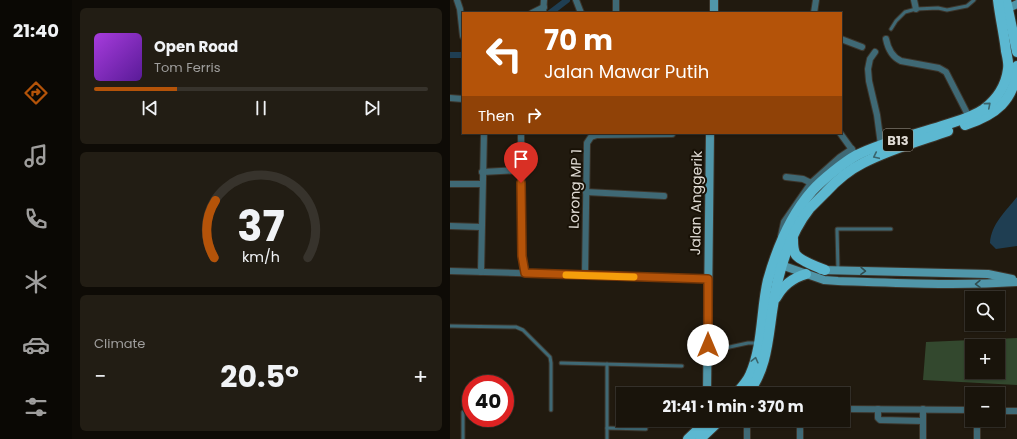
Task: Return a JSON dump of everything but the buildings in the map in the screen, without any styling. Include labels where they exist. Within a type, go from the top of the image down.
[{"type":"main road","name":"B13","points":[[998,0],[1008,10],[1017,52]]},
{"type":"main road","name":"B13","points":[[753,387],[757,380],[766,353],[780,262],[780,246],[786,230],[796,212],[812,191],[854,152],[969,117],[985,108],[1001,92],[1006,78],[1008,66],[1008,10]]},
{"type":"main road","name":"B13","points":[[742,387],[750,374],[759,343],[768,280],[780,262],[810,208],[844,175],[861,163],[884,153],[982,120],[994,112],[1008,98],[1015,82],[1017,66]]},
{"type":"main road","points":[[794,235],[793,247],[796,255],[825,270]]},
{"type":"main road","points":[[773,304],[782,288],[796,277],[806,274]]},
{"type":"main road","points":[[688,439],[700,427]]},
{"type":"main road","points":[[700,439],[713,427]]},
{"type":"street","points":[[457,0],[460,9],[462,27]]},
{"type":"street","points":[[544,0],[544,10]]},
{"type":"street","points":[[576,0],[581,12]]},
{"type":"street","points":[[616,0],[616,12]]},
{"type":"street","points":[[714,0],[714,12]]},
{"type":"street","points":[[814,12],[816,0]]},
{"type":"street","points":[[914,0],[916,9]]},
{"type":"street","points":[[886,39],[888,48],[897,59],[940,68],[946,72],[969,117]]},
{"type":"street","points":[[842,40],[862,46]]},
{"type":"street","points":[[875,52],[870,59],[868,69],[881,145]]},
{"type":"street","points":[[450,98],[462,99]]},
{"type":"street","points":[[481,272],[484,134]]},
{"type":"street","points":[[520,134],[522,256],[525,273]]},
{"type":"street","name":"Lorong MP 1","points":[[585,275],[588,143],[591,137],[597,135],[672,134]]},
{"type":"street","name":"Jalan Anggerik","points":[[707,387],[710,134]]},
{"type":"street","points":[[780,246],[784,222],[811,183],[854,152],[841,134]]},
{"type":"street","points":[[482,172],[521,170]]},
{"type":"street","points":[[786,177],[802,179],[811,183]]},
{"type":"street","points":[[450,184],[482,184]]},
{"type":"street","points":[[586,192],[664,196]]},
{"type":"street","points":[[450,226],[481,227]]},
{"type":"street","points":[[780,262],[808,269],[935,274],[988,274],[1017,281]]},
{"type":"street","points":[[780,262],[806,274],[824,280],[936,284],[987,284],[1017,281]]},
{"type":"street","points":[[450,271],[708,279]]},
{"type":"street","points":[[935,274],[936,284]]},
{"type":"street","points":[[757,380],[758,387]]},
{"type":"street","points":[[850,409],[965,410]]},
{"type":"street","points":[[878,409],[878,418],[880,420],[923,421]]},
{"type":"street","points":[[922,439],[923,409]]},
{"type":"street","points":[[1005,411],[1017,411]]},
{"type":"street","points":[[747,427],[747,439]]},
{"type":"street","points":[[800,427],[800,439]]},
{"type":"street","points":[[977,427],[977,439]]},
{"type":"lane","points":[[891,29],[896,21],[905,12],[916,9],[938,8],[947,10],[967,6],[974,0]]},
{"type":"lane","points":[[838,270],[837,229],[891,229]]},
{"type":"lane","points":[[450,326],[516,327],[523,330],[550,357],[551,410]]},
{"type":"lane","points":[[708,345],[725,348],[748,343],[759,343]]},
{"type":"lane","points":[[561,363],[682,366]]},
{"type":"lane","points":[[607,364],[607,439]]},
{"type":"lane","points":[[463,427],[463,439]]},
{"type":"lane","points":[[607,428],[646,429]]},
{"type":"green space","points":[[1017,338],[1017,385],[923,380],[926,342],[965,340],[965,379],[1005,379],[1005,339],[994,339]]},
{"type":"water","points":[[1017,197],[1017,246],[996,249],[990,243],[993,230],[1000,218]]},
{"type":"waterway","points":[[551,12],[567,0]]},
{"type":"waterway","points":[[450,55],[462,55]]},
{"type":"slow traffic","points":[[566,275],[634,277]]},
{"type":"route","points":[[521,183],[522,256],[525,273],[708,279],[708,345]]}]
